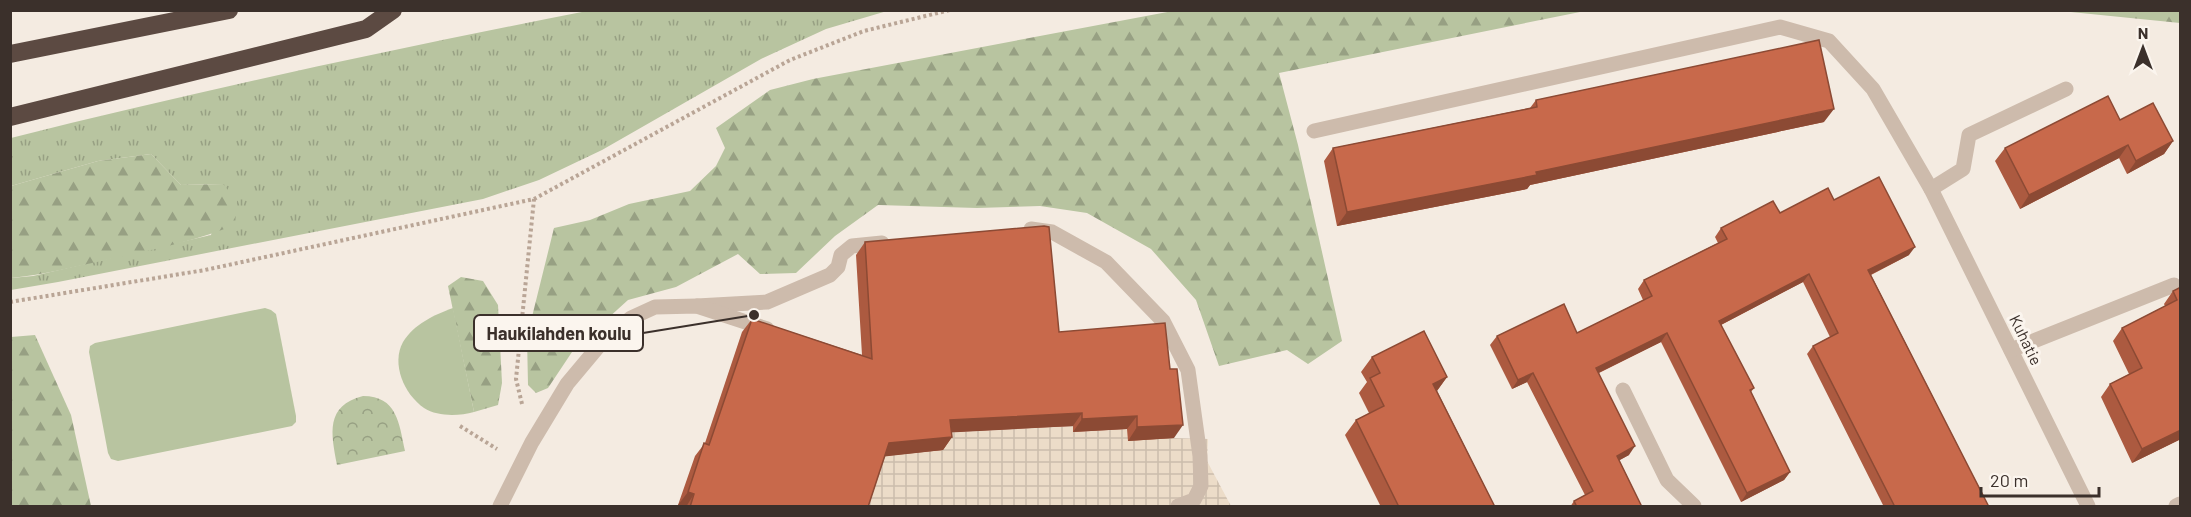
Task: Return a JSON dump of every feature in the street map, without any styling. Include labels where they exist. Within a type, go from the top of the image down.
[{"type":"highway","points":[[10,117],[366,29],[393,10]]},
{"type":"highway","points":[[10,54],[228,11]]},
{"type":"street","name":"Kuhatie","points":[[1314,131],[1780,27],[1829,41],[1873,89],[1931,189],[2088,507]]},
{"type":"street","points":[[1931,189],[1963,169],[1969,135],[2066,89]]},
{"type":"street","points":[[1020,230],[1052,232],[1106,262],[1163,321],[1188,370],[1200,456],[1201,486],[1194,500],[1178,507]]},
{"type":"street","points":[[500,507],[532,442],[567,384],[603,341],[631,318],[655,307],[767,302],[830,274],[838,267],[841,255],[852,246],[893,242]]},
{"type":"street","points":[[2011,350],[2174,285]]},
{"type":"street","points":[[697,306],[783,335]]},
{"type":"street","points":[[1623,390],[1666,480],[1694,507]]},
{"type":"street","points":[[2176,507],[2181,504]]},
{"type":"path","points":[[10,303],[205,270],[534,199],[790,60],[864,31],[950,10]]},
{"type":"path","points":[[532,442],[516,380],[534,199]]},
{"type":"path","points":[[460,426],[501,451]]},
{"type":"green space","points":[[1178,10],[1585,11],[1279,73],[1298,145],[1342,341],[1308,364],[1287,350],[1219,366],[1196,300],[1151,249],[1087,213],[1040,206],[977,208],[878,205],[835,236],[796,273],[760,274],[738,254],[676,287],[628,300],[574,349],[548,388],[536,393],[528,385],[527,337],[554,228],[590,220],[629,204],[690,191],[716,166],[725,148],[716,128],[770,90],[813,79]]},
{"type":"green space","points":[[587,11],[887,11],[826,29],[761,59],[602,150],[539,180],[483,199],[11,290],[11,278],[33,276],[211,235],[223,184],[181,185],[151,154],[98,161],[11,186],[11,138],[298,71]]},
{"type":"green space","points":[[2061,11],[2180,11],[2180,23]]},
{"type":"green space","points":[[151,154],[181,185],[223,184],[237,201],[235,225],[157,249],[48,273],[11,278],[11,186],[98,161]]},
{"type":"green space","points":[[461,277],[483,281],[498,305],[502,383],[498,405],[474,412],[448,286]]},
{"type":"green space","points":[[265,308],[276,314],[296,416],[296,422],[292,426],[118,461],[111,459],[89,352],[90,346],[95,343]]},
{"type":"green space","points":[[453,308],[474,412],[449,415],[430,411],[417,402],[405,387],[398,360],[403,342],[413,330],[432,317]]},
{"type":"green space","points":[[35,335],[71,415],[91,506],[11,506],[11,337]]},
{"type":"green space","points":[[363,396],[374,397],[390,406],[398,421],[405,451],[337,465],[333,442],[336,414],[342,406]]},
{"type":"shaded area","points":[[1073,426],[1073,432],[1127,429],[1174,438],[1208,439],[1207,461],[1231,506],[863,506],[828,441],[941,433]]},
{"type":"building","points":[[1819,40],[1834,109],[1536,172],[1537,175],[1347,212],[1333,148],[1537,107],[1536,100]]},
{"type":"building","points":[[2108,96],[2120,120],[2153,103],[2173,141],[2136,161],[2128,145],[2029,195],[2005,148]]},
{"type":"building","points":[[1879,177],[1915,247],[1868,270],[1989,507],[1895,507],[1813,346],[1838,333],[1809,274],[1719,321],[1754,388],[1750,390],[1790,472],[1747,493],[1667,333],[1596,368],[1635,446],[1617,456],[1642,507],[1577,507],[1574,501],[1593,491],[1533,373],[1518,380],[1497,336],[1564,304],[1577,333],[1652,296],[1644,280],[1727,239],[1721,228],[1773,201],[1780,213],[1828,188],[1834,200]]},
{"type":"building","points":[[1049,227],[1059,332],[1165,323],[1170,369],[1177,369],[1183,425],[1137,427],[1137,416],[1082,419],[1082,413],[950,420],[952,437],[889,443],[868,507],[690,507],[694,494],[688,492],[704,443],[709,445],[752,319],[872,359],[865,242]]},
{"type":"building","points":[[2181,287],[2181,430],[2142,449],[2110,384],[2142,368],[2122,328],[2177,300],[2173,291]]},
{"type":"building","points":[[1424,331],[1447,377],[1433,384],[1495,507],[1399,507],[1356,420],[1384,406],[1370,378],[1380,373],[1372,357]]},
{"type":"place","name":"Haukilahden koulu","points":[[754,315]]}]
